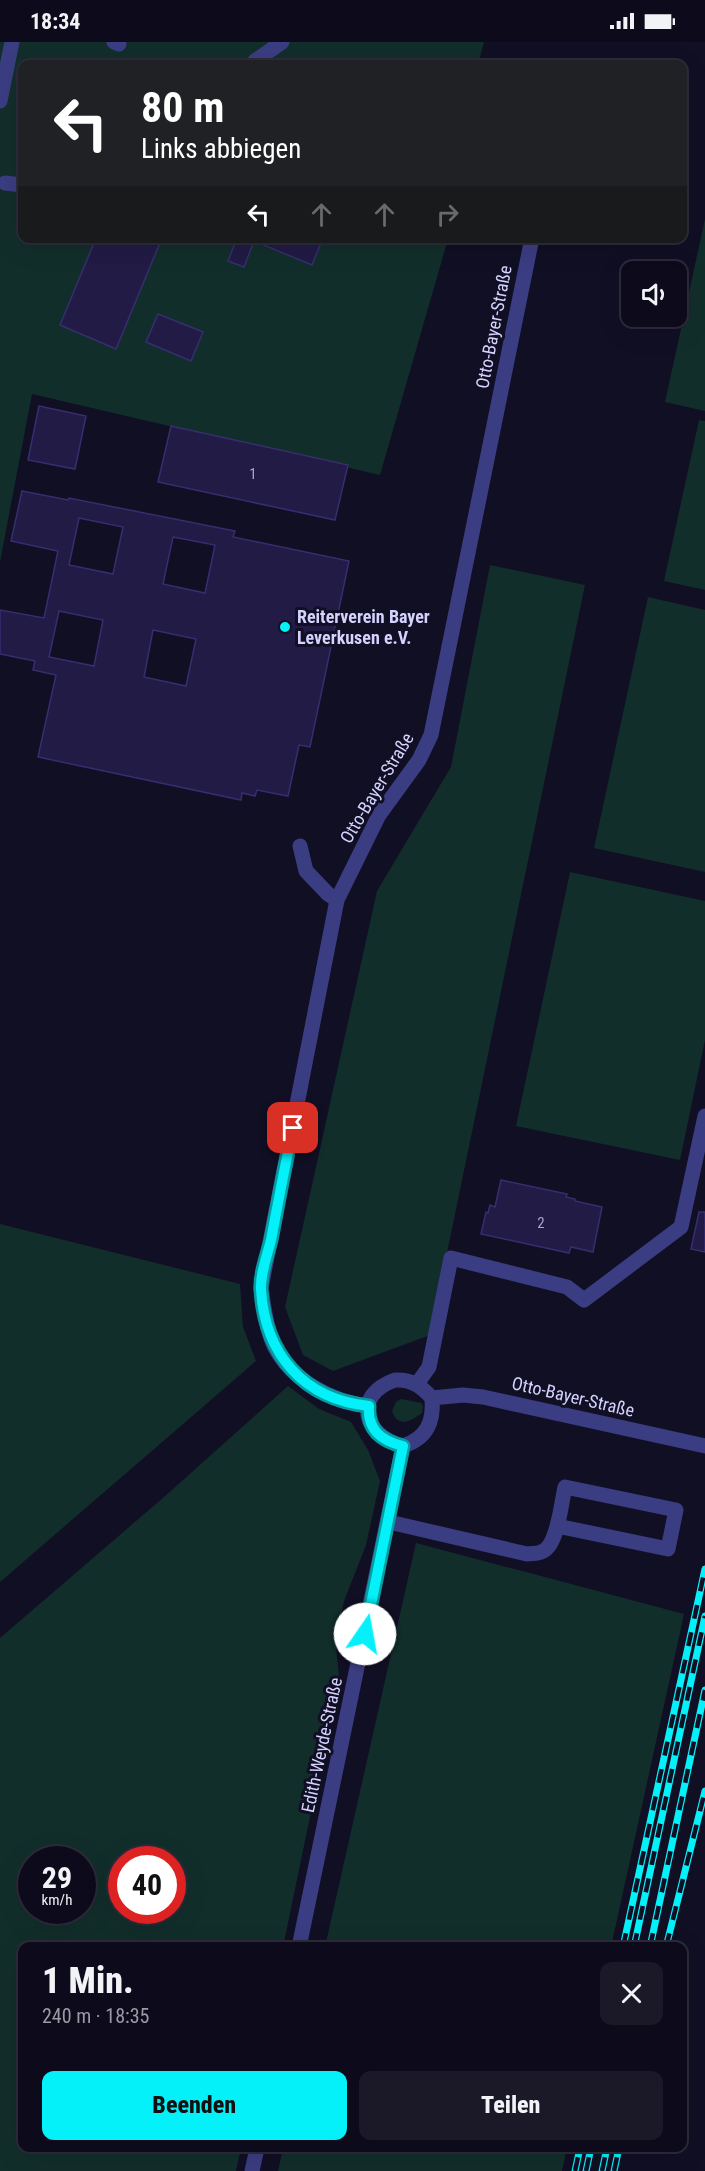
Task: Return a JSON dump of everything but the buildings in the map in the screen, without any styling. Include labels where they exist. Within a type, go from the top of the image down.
[{"type":"street","points":[[0,101],[12,42]]},
{"type":"street","points":[[256,60],[282,42]]},
{"type":"street","points":[[5,183],[18,185]]},
{"type":"street","name":"Otto-Bayer-Straße","points":[[369,1406],[340,1400],[306,1383],[282,1359],[266,1323],[261,1288],[338,900],[379,815],[419,760],[431,735],[531,243]]},
{"type":"street","points":[[300,846],[306,871],[328,894],[338,900]]},
{"type":"street","points":[[417,1384],[429,1367],[451,1258],[567,1287],[584,1300],[681,1227],[705,1116]]},
{"type":"street","points":[[395,1380],[417,1384],[432,1398],[431,1423],[423,1435],[403,1446],[379,1437],[370,1424],[369,1406],[372,1396],[384,1384],[395,1380]]},
{"type":"street","name":"Otto-Bayer-Straße","points":[[432,1398],[463,1395],[483,1397],[705,1446]]},
{"type":"street","name":"Edith-Weyde-Straße","points":[[300,1942],[403,1446]]},
{"type":"street","points":[[389,1522],[527,1554],[543,1552],[553,1543],[565,1487],[676,1510],[668,1549],[557,1526]]},
{"type":"street","points":[[252,2171],[256,2152]]},
{"type":"green space","points":[[0,42],[484,42],[479,60],[18,60],[18,243],[447,243],[380,475],[32,394],[0,562]]},
{"type":"green space","points":[[705,219],[705,411],[665,402],[681,327],[687,327],[687,301]]},
{"type":"green space","points":[[699,420],[705,421],[705,590],[664,581]]},
{"type":"green space","points":[[490,565],[585,585],[430,1335],[333,1371],[303,1355],[285,1307],[377,891],[451,767]]},
{"type":"green space","points":[[648,597],[705,610],[705,872],[594,848]]},
{"type":"green space","points":[[570,872],[705,901],[705,1040],[680,1160],[516,1126]]},
{"type":"green space","points":[[0,1224],[240,1284],[243,1327],[256,1361],[0,1582]]},
{"type":"green space","points":[[288,1386],[319,1409],[351,1422],[368,1450],[380,1481],[366,1545],[344,1601],[336,1646],[339,1677],[284,1942],[18,1942],[18,2152],[240,2152],[236,2171],[0,2171],[0,1638],[164,1497]]},
{"type":"green space","points":[[401,1399],[421,1403],[422,1413],[409,1421],[398,1420],[392,1411],[396,1402]]},
{"type":"green space","points":[[416,1543],[684,1614],[612,1942],[326,1942]]},
{"type":"green space","points":[[282,2152],[566,2152],[562,2171],[278,2171]]},
{"type":"railway","points":[[624,1942],[705,1569]]},
{"type":"railway","points":[[635,1942],[705,1616]]},
{"type":"railway","points":[[651,1942],[705,1690]]},
{"type":"railway","points":[[667,1942],[705,1791]]},
{"type":"railway","points":[[575,2171],[579,2152]]},
{"type":"railway","points":[[586,2171],[590,2152]]},
{"type":"railway","points":[[602,2171],[606,2152]]},
{"type":"railway","points":[[614,2171],[618,2152]]},
{"type":"place","name":"Reiterverein Bayer Leverkusen e.V.","points":[[285,627]]},
{"type":"route","points":[[293,1128],[261,1288],[266,1323],[282,1359],[306,1383],[340,1400],[369,1406],[370,1424],[379,1437],[403,1446],[365,1634]]}]
